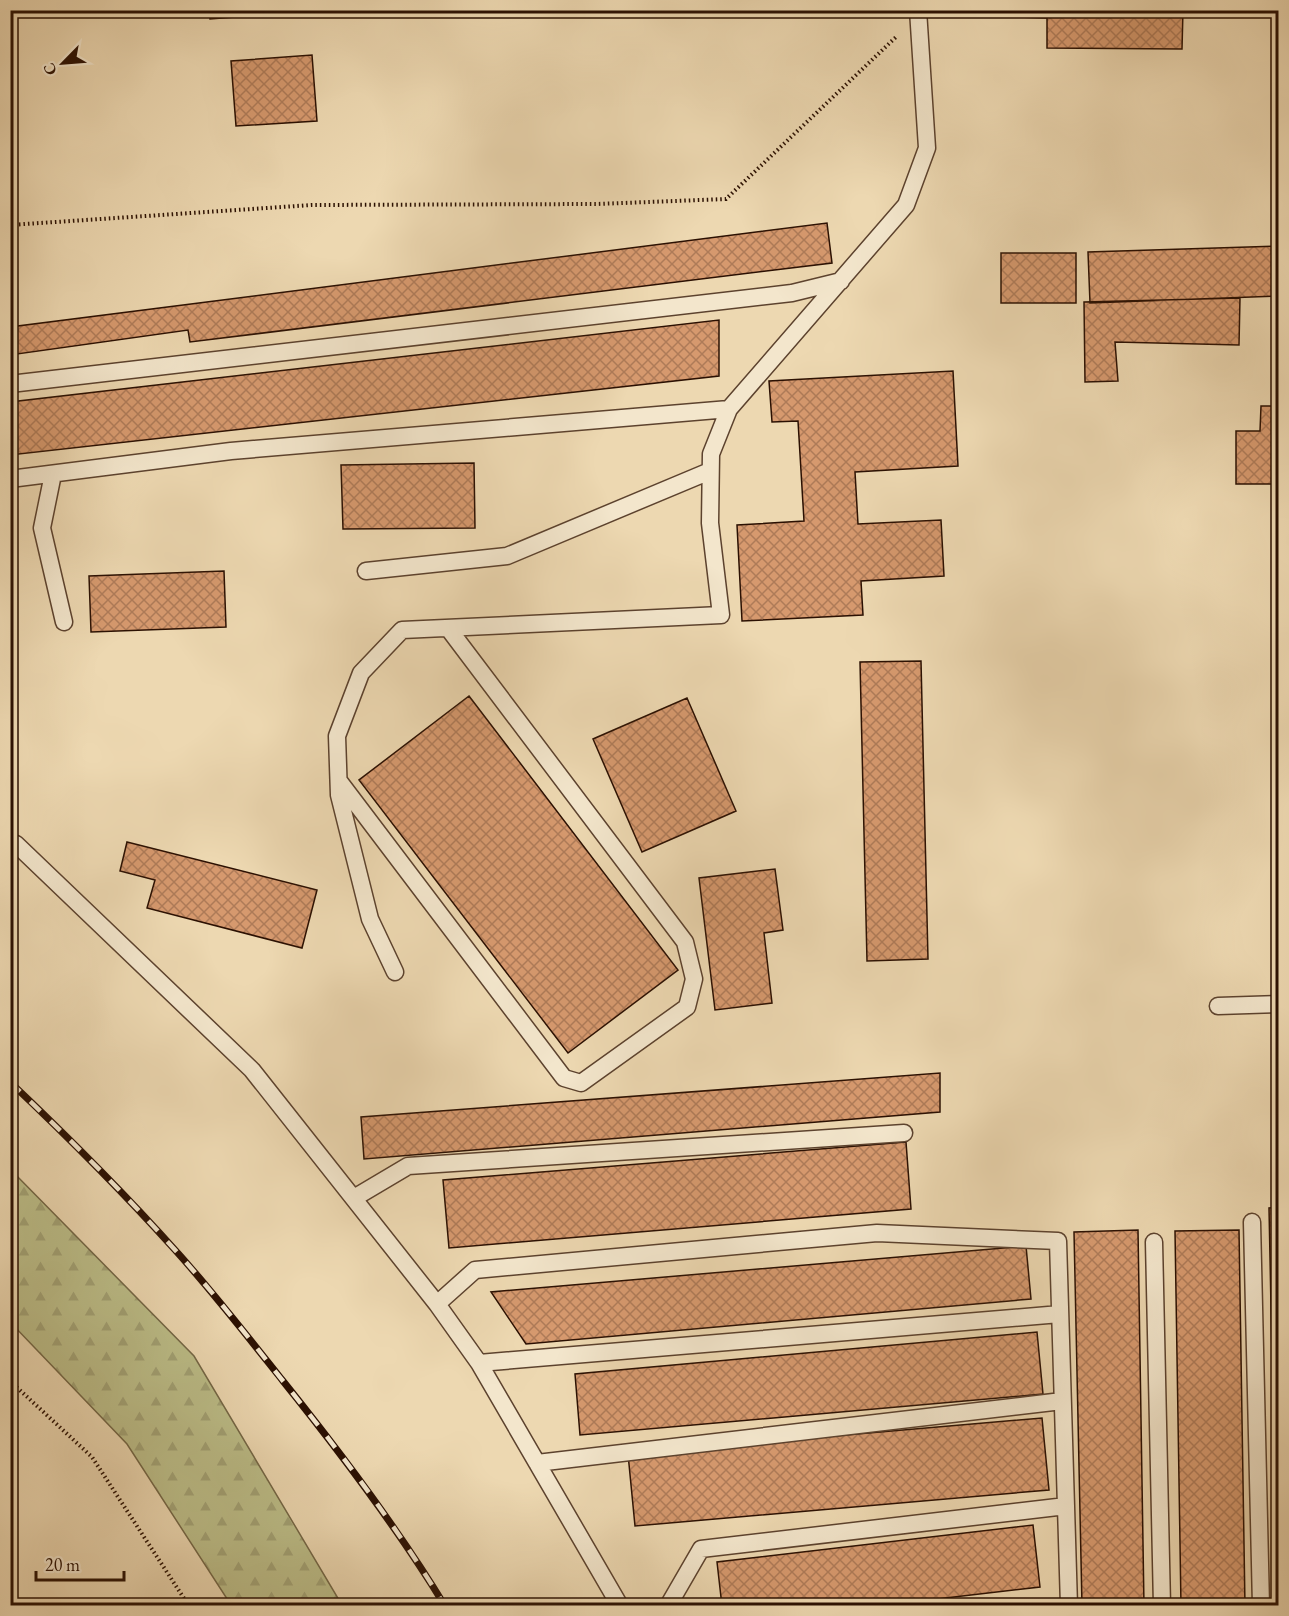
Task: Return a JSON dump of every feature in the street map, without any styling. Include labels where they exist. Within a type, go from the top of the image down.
[{"type":"lane","points":[[395,972],[370,919],[339,795],[337,736],[361,673],[402,630],[721,615],[710,523],[711,454],[729,409],[906,205],[927,148],[918,13]]},
{"type":"lane","points":[[10,384],[781,295],[841,280]]},
{"type":"lane","points":[[10,479],[231,451],[729,409]]},
{"type":"lane","points":[[366,571],[507,556],[710,471]]},
{"type":"lane","points":[[53,474],[42,528],[64,622]]},
{"type":"lane","points":[[339,780],[564,1078],[581,1083],[687,1007],[694,979],[685,942],[448,628]]},
{"type":"lane","points":[[10,842],[16,844],[252,1070],[354,1198],[479,1363],[620,1605]]},
{"type":"lane","points":[[1218,1006],[1278,1004]]},
{"type":"lane","points":[[354,1198],[408,1166],[904,1133]]},
{"type":"lane","points":[[1252,1222],[1261,1605]]},
{"type":"lane","points":[[436,1304],[475,1270],[877,1233],[1058,1241],[1069,1605]]},
{"type":"lane","points":[[1154,1242],[1162,1605]]},
{"type":"lane","points":[[479,1363],[1060,1314]]},
{"type":"lane","points":[[537,1463],[1062,1401]]},
{"type":"lane","points":[[668,1605],[701,1549],[1066,1506]]},
{"type":"path","points":[[10,225],[312,205],[597,204],[726,199],[918,13]]},
{"type":"path","points":[[10,1381],[92,1457],[189,1605]]},
{"type":"green space","points":[[11,1170],[194,1356],[342,1605],[231,1605],[127,1444],[11,1323]]},
{"type":"building","points":[[209,10],[248,10],[248,16],[210,19]]},
{"type":"building","points":[[1018,10],[1183,10],[1182,49],[1047,48],[1047,18],[1018,17]]},
{"type":"building","points":[[312,55],[317,121],[236,126],[231,61]]},
{"type":"building","points":[[827,223],[832,263],[190,342],[188,330],[10,355],[10,327]]},
{"type":"building","points":[[1278,246],[1278,296],[1090,303],[1088,252]]},
{"type":"building","points":[[1001,253],[1076,253],[1076,303],[1001,303]]},
{"type":"building","points":[[1240,298],[1239,345],[1115,342],[1118,381],[1085,382],[1084,302]]},
{"type":"building","points":[[719,320],[719,376],[10,455],[10,402]]},
{"type":"building","points":[[953,371],[958,466],[855,472],[858,524],[941,520],[944,576],[861,581],[863,615],[742,621],[737,525],[804,521],[798,421],[772,422],[769,381]]},
{"type":"building","points":[[1261,406],[1278,406],[1278,484],[1236,484],[1236,431],[1260,431]]},
{"type":"building","points":[[474,463],[475,528],[343,529],[341,465]]},
{"type":"building","points":[[224,571],[226,627],[91,632],[89,576]]},
{"type":"building","points":[[921,661],[928,959],[867,961],[860,662]]},
{"type":"building","points":[[469,696],[678,970],[568,1053],[359,780]]},
{"type":"building","points":[[687,698],[736,811],[642,852],[593,739]]},
{"type":"building","points":[[127,842],[317,890],[302,948],[147,908],[155,880],[120,871]]},
{"type":"building","points":[[775,869],[783,930],[764,933],[772,1003],[715,1010],[699,878]]},
{"type":"building","points":[[940,1073],[940,1112],[364,1159],[361,1117]]},
{"type":"building","points":[[906,1142],[911,1209],[449,1248],[443,1180]]},
{"type":"building","points":[[1278,1207],[1278,1606],[1277,1606],[1269,1208]]},
{"type":"building","points":[[1138,1230],[1144,1606],[1082,1606],[1074,1232]]},
{"type":"building","points":[[1239,1230],[1245,1606],[1181,1606],[1175,1231]]},
{"type":"building","points":[[1026,1246],[1031,1299],[526,1344],[491,1292]]},
{"type":"building","points":[[1037,1332],[1043,1394],[580,1435],[575,1374]]},
{"type":"building","points":[[1042,1418],[1049,1490],[635,1526],[628,1454]]},
{"type":"building","points":[[1033,1525],[1040,1587],[877,1606],[722,1606],[717,1562]]},
{"type":"railway","points":[[10,1082],[136,1207],[217,1299],[347,1463],[388,1519],[445,1606]]}]
